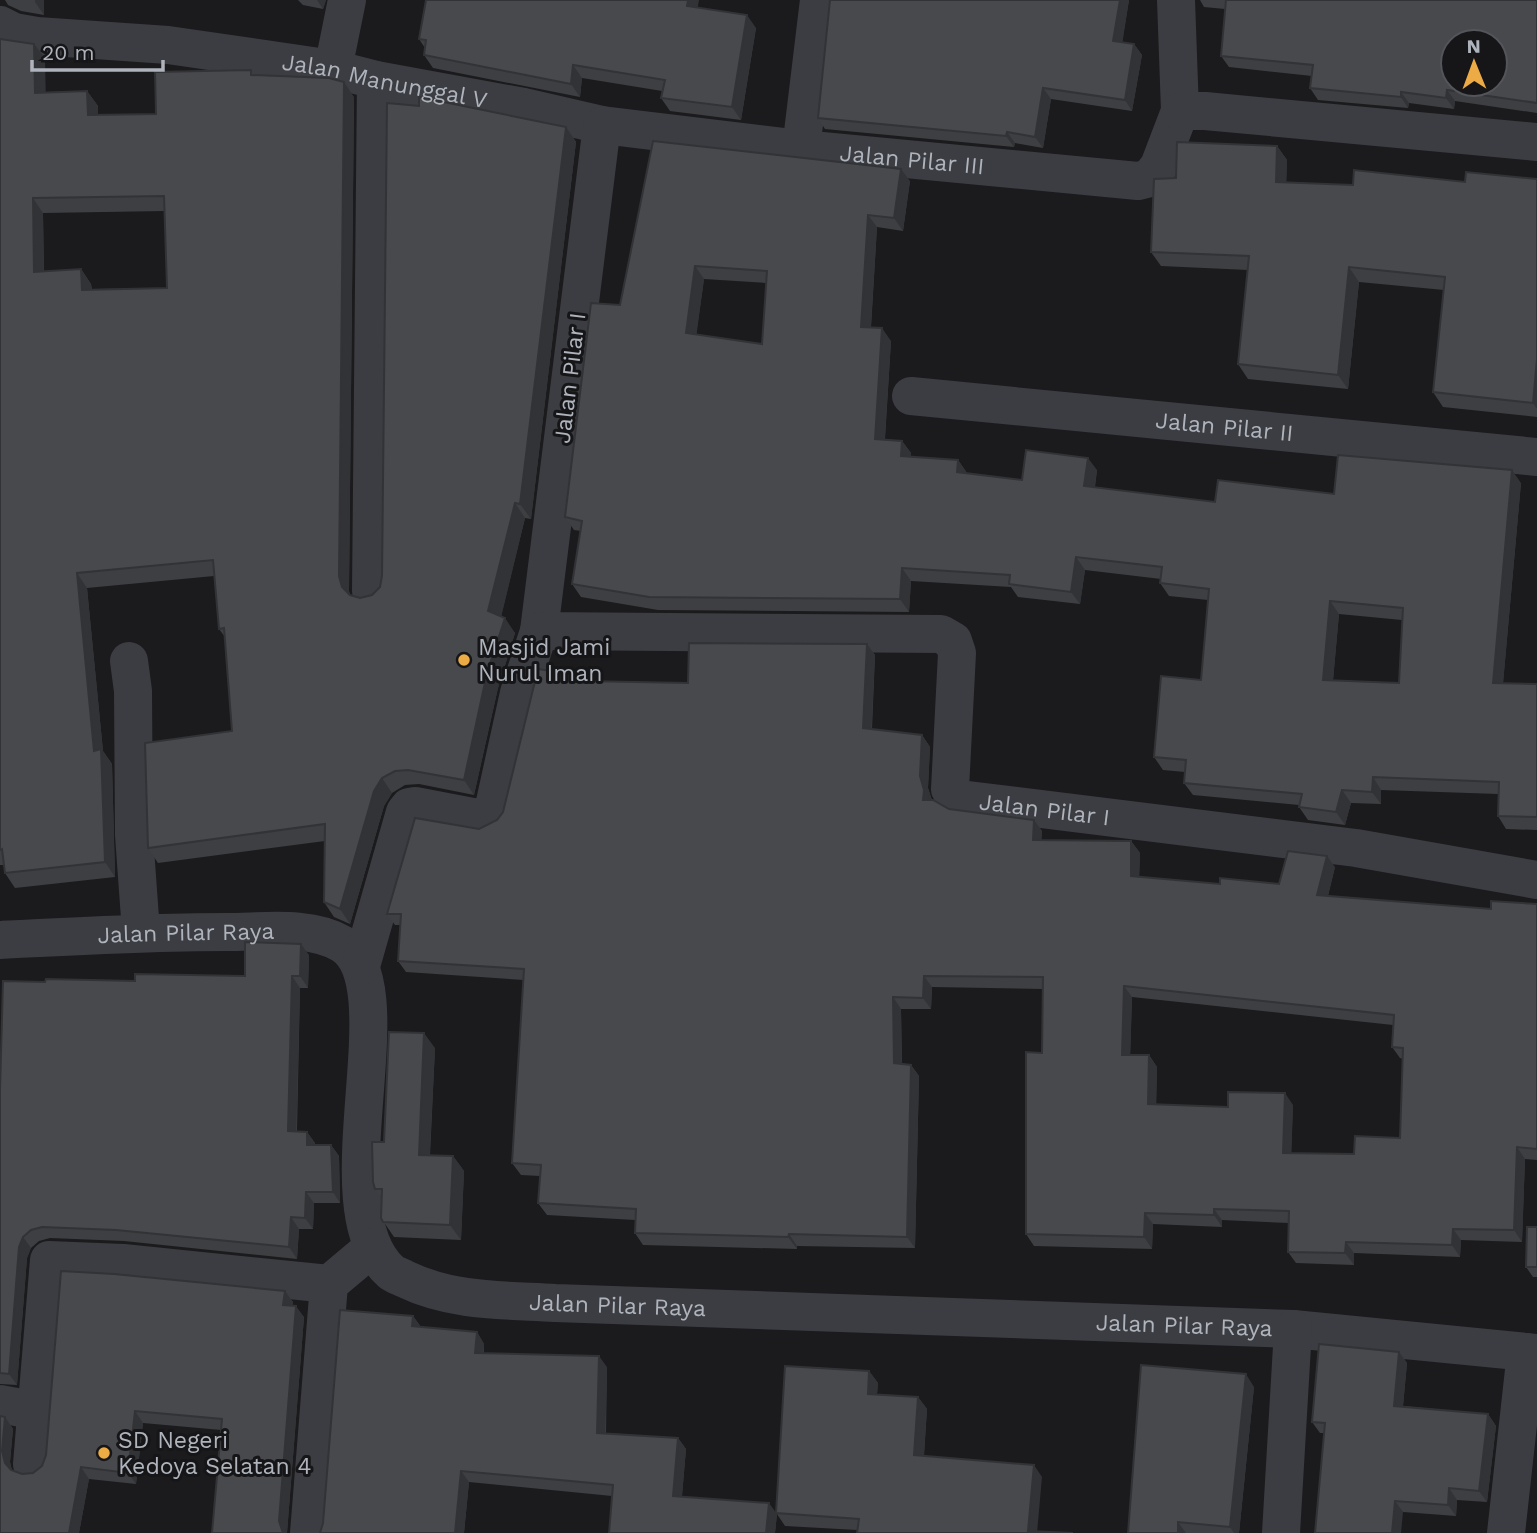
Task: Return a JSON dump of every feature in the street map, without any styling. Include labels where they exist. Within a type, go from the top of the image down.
[{"type":"street","points":[[334,69],[347,0]]},
{"type":"street","points":[[800,149],[819,0]]},
{"type":"street","points":[[1176,0],[1180,111],[1205,111],[1537,142]]},
{"type":"street","name":"Jalan Manunggal V","points":[[0,25],[14,32],[37,36],[168,45],[334,69],[376,80],[524,107],[602,125]]},
{"type":"street","points":[[371,592],[376,80]]},
{"type":"street","name":"Jalan Pilar III","points":[[602,125],[800,149],[1138,181],[1150,178],[1159,166],[1180,111]]},
{"type":"street","name":"Jalan Pilar I","points":[[361,966],[405,812],[409,807],[482,819],[488,818],[493,811],[519,693],[538,631],[602,125]]},
{"type":"street","name":"Jalan Pilar II","points":[[911,396],[1537,457]]},
{"type":"street","name":"Jalan Pilar I","points":[[538,631],[941,634],[953,640],[957,653],[950,789],[960,799],[1344,846],[1537,880]]},
{"type":"street","points":[[129,661],[133,691],[134,835],[141,932]]},
{"type":"street","name":"Jalan Pilar Raya","points":[[0,940],[141,932],[290,932],[317,935],[343,944],[361,966],[369,1003],[362,1207],[373,1247],[391,1272],[427,1290],[471,1298],[1293,1329],[1531,1352]]},
{"type":"street","points":[[309,1533],[329,1284],[373,1247]]},
{"type":"street","points":[[33,1464],[49,1259],[123,1263],[329,1284]]},
{"type":"street","points":[[1281,1533],[1293,1329]]},
{"type":"street","points":[[1506,1533],[1531,1352]]},
{"type":"street","points":[[0,1404],[37,1411]]},
{"type":"building","points":[[426,0],[688,0],[687,6],[747,15],[732,107],[661,98],[665,80],[573,65],[571,84],[424,55],[426,40],[419,39]]},
{"type":"building","points":[[830,0],[1120,0],[1113,41],[1134,44],[1125,100],[1043,88],[1035,137],[1007,132],[1006,136],[818,118]]},
{"type":"building","points":[[1226,0],[1537,0],[1537,103],[1502,98],[1509,98],[1509,28],[1439,28],[1439,97],[1401,92],[1401,97],[1310,88],[1313,65],[1221,56]]},
{"type":"building","points":[[0,39],[34,44],[35,93],[87,91],[88,115],[156,114],[155,72],[251,70],[251,75],[329,78],[344,82],[339,576],[342,587],[350,595],[360,598],[372,595],[380,587],[382,576],[387,103],[419,106],[419,97],[566,127],[520,504],[515,503],[488,611],[505,618],[487,673],[464,780],[408,770],[395,771],[382,778],[374,791],[340,909],[324,902],[325,824],[148,848],[145,743],[232,731],[224,628],[219,629],[213,560],[77,573],[94,751],[101,749],[105,862],[5,873],[2,849],[0,850]],"holes":[[[164,196],[167,288],[82,290],[81,269],[34,272],[33,198]]]},
{"type":"building","points":[[653,141],[901,169],[894,218],[868,215],[861,327],[882,328],[875,439],[902,441],[901,456],[958,460],[957,472],[1022,480],[1026,450],[1088,458],[1084,486],[1215,502],[1218,480],[1334,494],[1338,455],[1512,470],[1493,683],[1537,684],[1537,817],[1498,816],[1499,782],[1373,777],[1372,792],[1342,790],[1336,812],[1299,807],[1302,794],[1184,783],[1186,760],[1154,757],[1161,676],[1201,680],[1209,589],[1160,583],[1162,567],[1076,557],[1071,592],[1009,584],[1010,575],[902,568],[900,599],[649,597],[572,584],[582,521],[565,517],[591,303],[620,305]],"holes":[[[695,266],[767,271],[762,344],[686,333]],[[1330,601],[1403,608],[1399,683],[1323,680]]]},
{"type":"building","points":[[1177,142],[1277,146],[1276,182],[1353,185],[1354,170],[1465,182],[1466,172],[1537,179],[1537,359],[1533,403],[1433,392],[1445,277],[1349,267],[1338,375],[1238,364],[1249,256],[1151,252],[1154,179],[1176,178]]},
{"type":"building","points":[[689,643],[867,644],[863,728],[922,735],[920,776],[924,790],[923,800],[933,800],[949,809],[1034,820],[1033,840],[1131,841],[1131,876],[1220,884],[1220,878],[1279,884],[1288,851],[1327,856],[1317,895],[1491,909],[1491,901],[1537,904],[1537,1149],[1517,1147],[1514,1230],[1453,1229],[1452,1245],[1346,1242],[1345,1253],[1288,1252],[1289,1211],[1214,1209],[1214,1215],[1145,1213],[1144,1237],[1026,1234],[1026,1052],[1042,1053],[1043,977],[924,976],[923,998],[893,997],[894,1063],[911,1065],[907,1237],[635,1233],[636,1209],[538,1203],[541,1165],[512,1163],[524,969],[398,961],[401,914],[387,914],[415,818],[479,829],[497,820],[503,812],[538,669],[583,676],[583,681],[688,683]],"holes":[[[1124,986],[1394,1015],[1392,1047],[1403,1048],[1400,1138],[1355,1136],[1354,1154],[1283,1153],[1285,1093],[1228,1092],[1228,1107],[1148,1104],[1149,1055],[1122,1055]]]},
{"type":"building","points":[[245,942],[301,944],[300,976],[292,976],[288,1131],[307,1132],[307,1145],[331,1145],[333,1192],[306,1192],[305,1218],[291,1217],[289,1247],[116,1230],[42,1227],[31,1230],[23,1237],[19,1247],[9,1374],[0,1373],[0,1090],[3,981],[135,981],[135,974],[245,976]]},
{"type":"building","points":[[389,1032],[424,1033],[419,1155],[453,1156],[450,1225],[383,1222],[381,1218],[382,1189],[375,1189],[373,1182],[372,1142],[384,1142]]},
{"type":"building","points":[[1527,1227],[1537,1227],[1537,1267],[1526,1267]]},
{"type":"building","points":[[61,1271],[285,1291],[283,1305],[296,1306],[279,1521],[283,1533],[212,1533],[222,1419],[135,1411],[128,1473],[81,1467],[69,1533],[0,1533],[0,1416],[5,1417],[2,1451],[5,1463],[11,1470],[22,1474],[33,1473],[42,1466],[46,1455]]},
{"type":"building","points":[[340,1310],[413,1316],[412,1326],[477,1332],[475,1353],[599,1356],[597,1433],[678,1438],[673,1496],[769,1503],[766,1533],[609,1533],[613,1485],[461,1471],[455,1533],[320,1533]]},
{"type":"building","points":[[1319,1344],[1399,1352],[1394,1406],[1488,1414],[1479,1491],[1449,1488],[1448,1505],[1395,1501],[1392,1533],[1315,1533],[1325,1423],[1312,1422]]},
{"type":"building","points":[[1141,1365],[1246,1374],[1230,1527],[1178,1522],[1178,1533],[1128,1533]]},
{"type":"building","points":[[785,1366],[869,1371],[868,1394],[918,1397],[914,1455],[1034,1465],[1028,1531],[1073,1533],[857,1533],[859,1519],[776,1513]]},
{"type":"place","name":"Masjid Jami Nurul Iman","points":[[464,660]]},
{"type":"place","name":"SD Negeri Kedoya Selatan 4","points":[[104,1453]]}]
